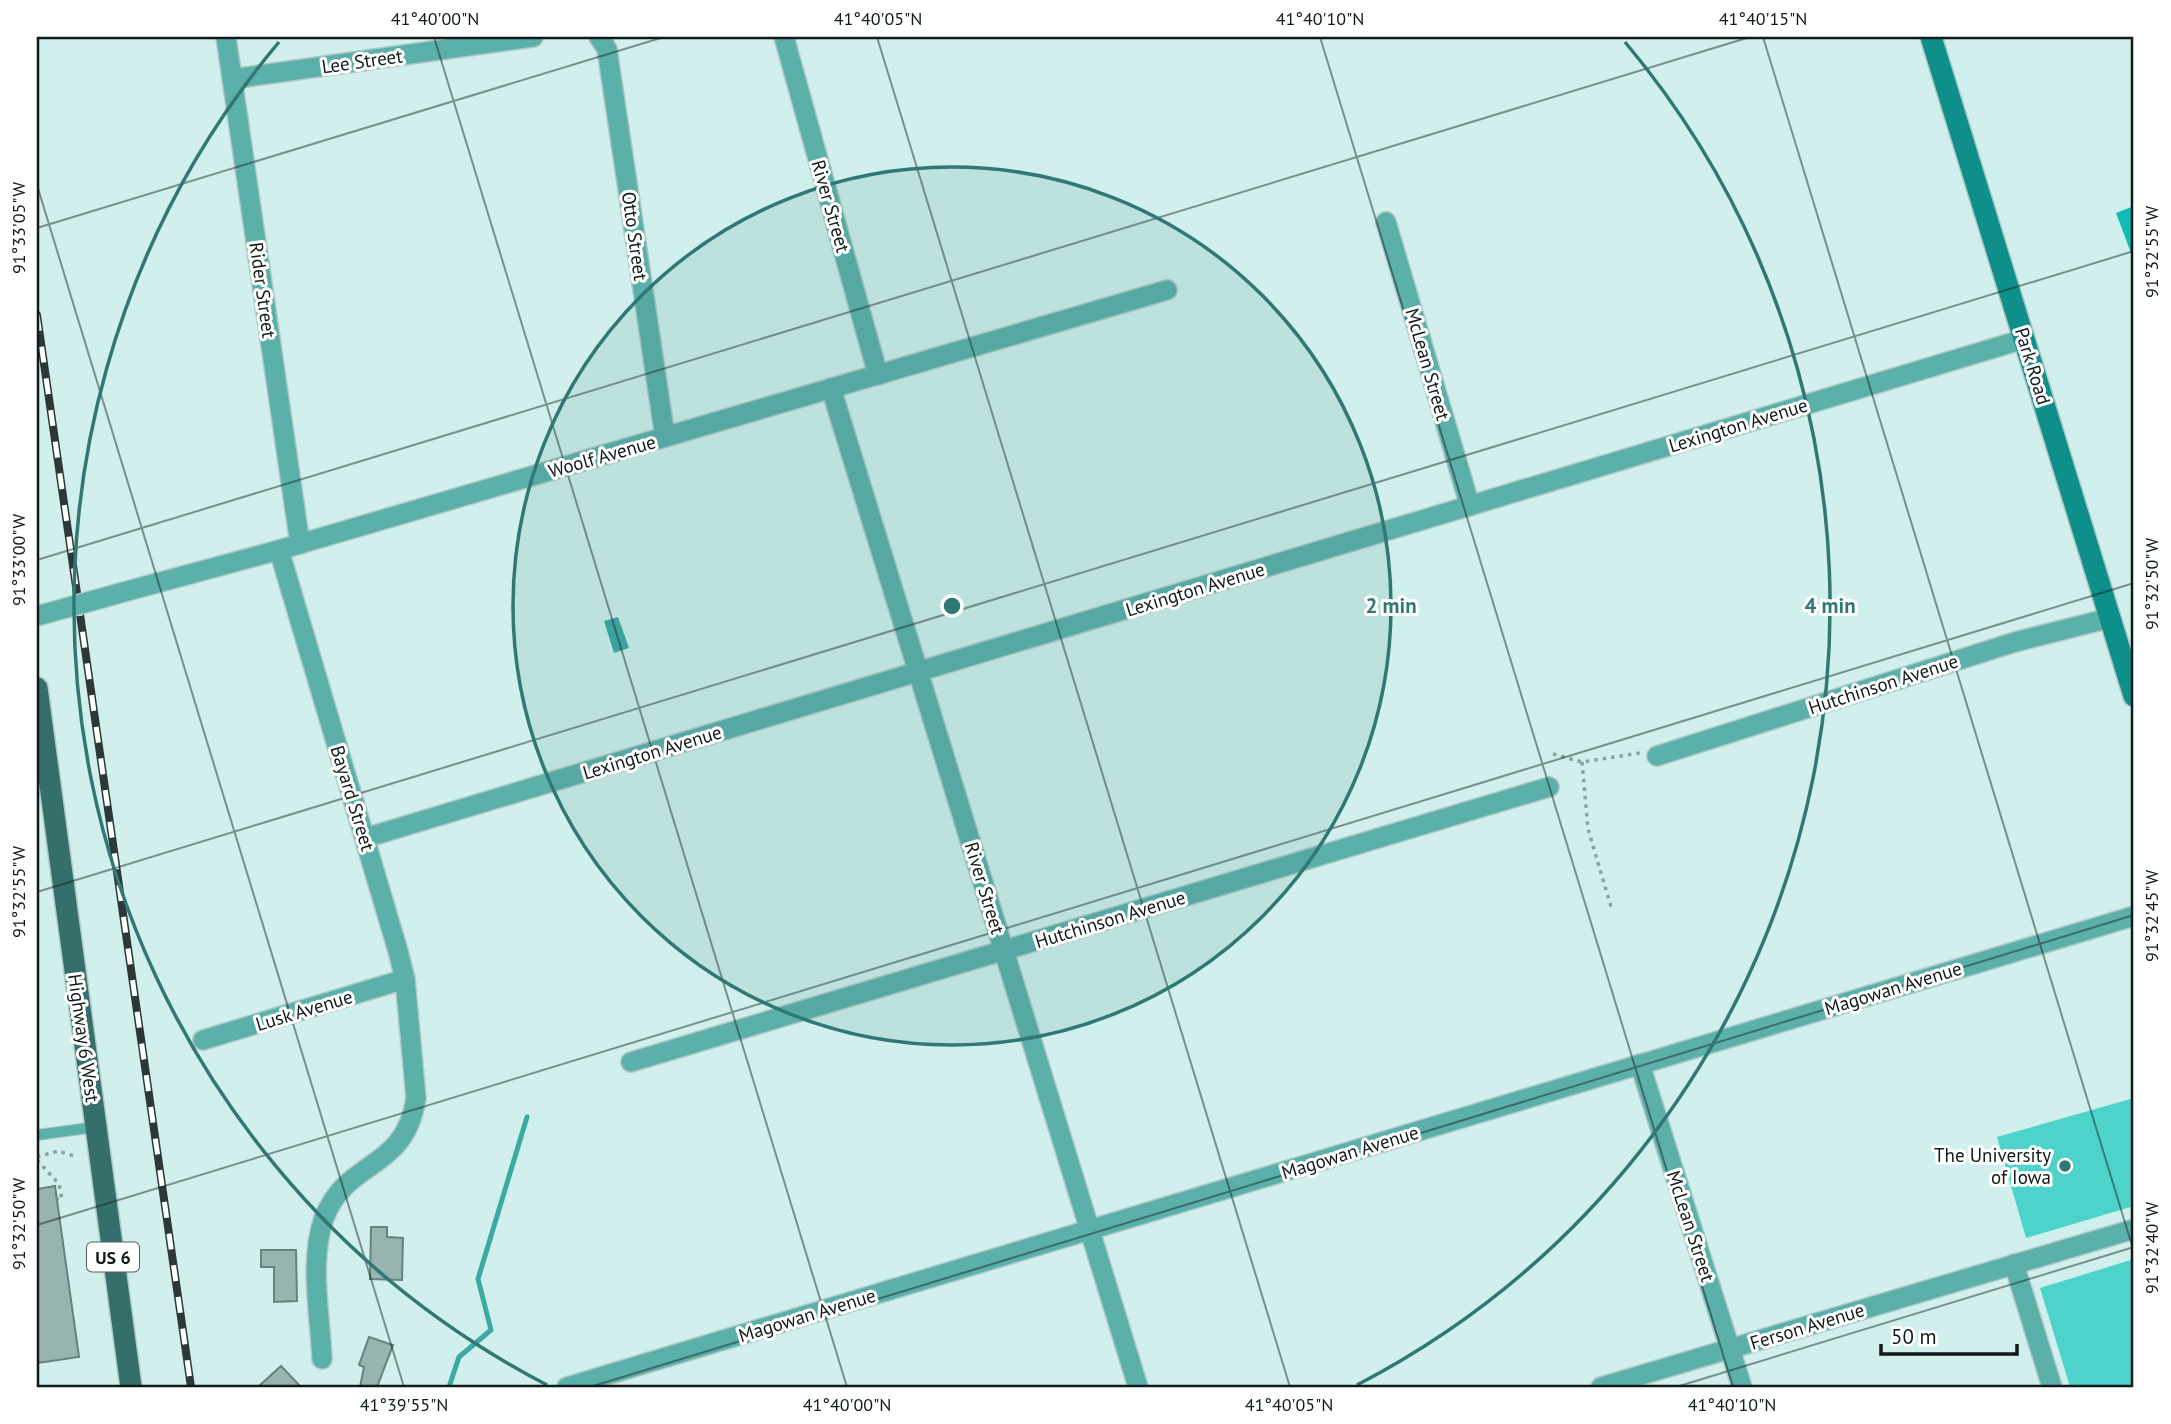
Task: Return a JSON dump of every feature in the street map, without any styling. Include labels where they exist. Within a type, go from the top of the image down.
[{"type":"main road","name":"Highway 6 West","points":[[37,688],[131,1387]]},
{"type":"street","name":"Rider Street","points":[[226,37],[300,544]]},
{"type":"street","name":"Lee Street","points":[[232,79],[533,37]]},
{"type":"street","name":"Otto Street","points":[[599,37],[607,49],[665,437]]},
{"type":"street","name":"River Street","points":[[783,37],[878,375]]},
{"type":"street","name":"Park Road","points":[[1931,37],[2134,696]]},
{"type":"street","name":"McLean Street","points":[[1387,222],[1470,506]]},
{"type":"street","name":"Woolf Avenue","points":[[37,616],[300,544],[1167,290]]},
{"type":"street","name":"Lexington Avenue","points":[[365,838],[2024,339]]},
{"type":"street","name":"River Street","points":[[831,388],[1138,1387]]},
{"type":"street","name":"Bayard Street","points":[[279,550],[405,979],[416,1098],[407,1133],[384,1158],[351,1179],[325,1217],[317,1247],[322,1359]]},
{"type":"street","name":"Hutchinson Avenue","points":[[1657,756],[2015,642],[2110,618]]},
{"type":"street","name":"Hutchinson Avenue","points":[[631,1062],[1549,787]]},
{"type":"street","name":"Magowan Avenue","points":[[567,1387],[2134,916]]},
{"type":"street","name":"Lusk Avenue","points":[[204,1040],[405,979]]},
{"type":"street","name":"McLean Street","points":[[1640,1065],[1742,1387]]},
{"type":"street","name":"Ferson Avenue","points":[[1601,1387],[2134,1229]]},
{"type":"street","points":[[2014,1264],[2052,1387]]},
{"type":"lane","points":[[37,1135],[96,1127]]},
{"type":"path","points":[[1553,754],[1582,762],[1637,753]]},
{"type":"path","points":[[1582,762],[1588,829],[1612,910]]},
{"type":"path","points":[[58,1199],[62,1199],[60,1184],[37,1158],[58,1151],[74,1156]]},
{"type":"shaded area","points":[[2134,206],[2134,261],[2116,213]]},
{"type":"shaded area","points":[[618,617],[629,648],[614,653],[604,621]]},
{"type":"shaded area","name":"The University of Iowa","points":[[2134,1098],[2134,1206],[2026,1238],[1997,1137]]},
{"type":"shaded area","points":[[2134,1259],[2134,1387],[2070,1387],[2040,1288]]},
{"type":"building","points":[[55,1186],[79,1357],[37,1363],[37,1189]]},
{"type":"building","points":[[371,1227],[387,1227],[387,1237],[403,1238],[402,1280],[370,1279]]},
{"type":"building","points":[[261,1250],[296,1250],[297,1301],[274,1302],[274,1267],[261,1267]]},
{"type":"building","points":[[369,1337],[393,1345],[377,1387],[360,1387],[364,1367],[359,1365]]},
{"type":"building","points":[[281,1366],[301,1387],[258,1387]]},
{"type":"waterway","points":[[449,1387],[459,1357],[491,1330],[478,1279],[527,1117]]},
{"type":"railway","points":[[37,315],[191,1387]]},
{"type":"place","name":"The University of Iowa","points":[[2065,1166]]}]
